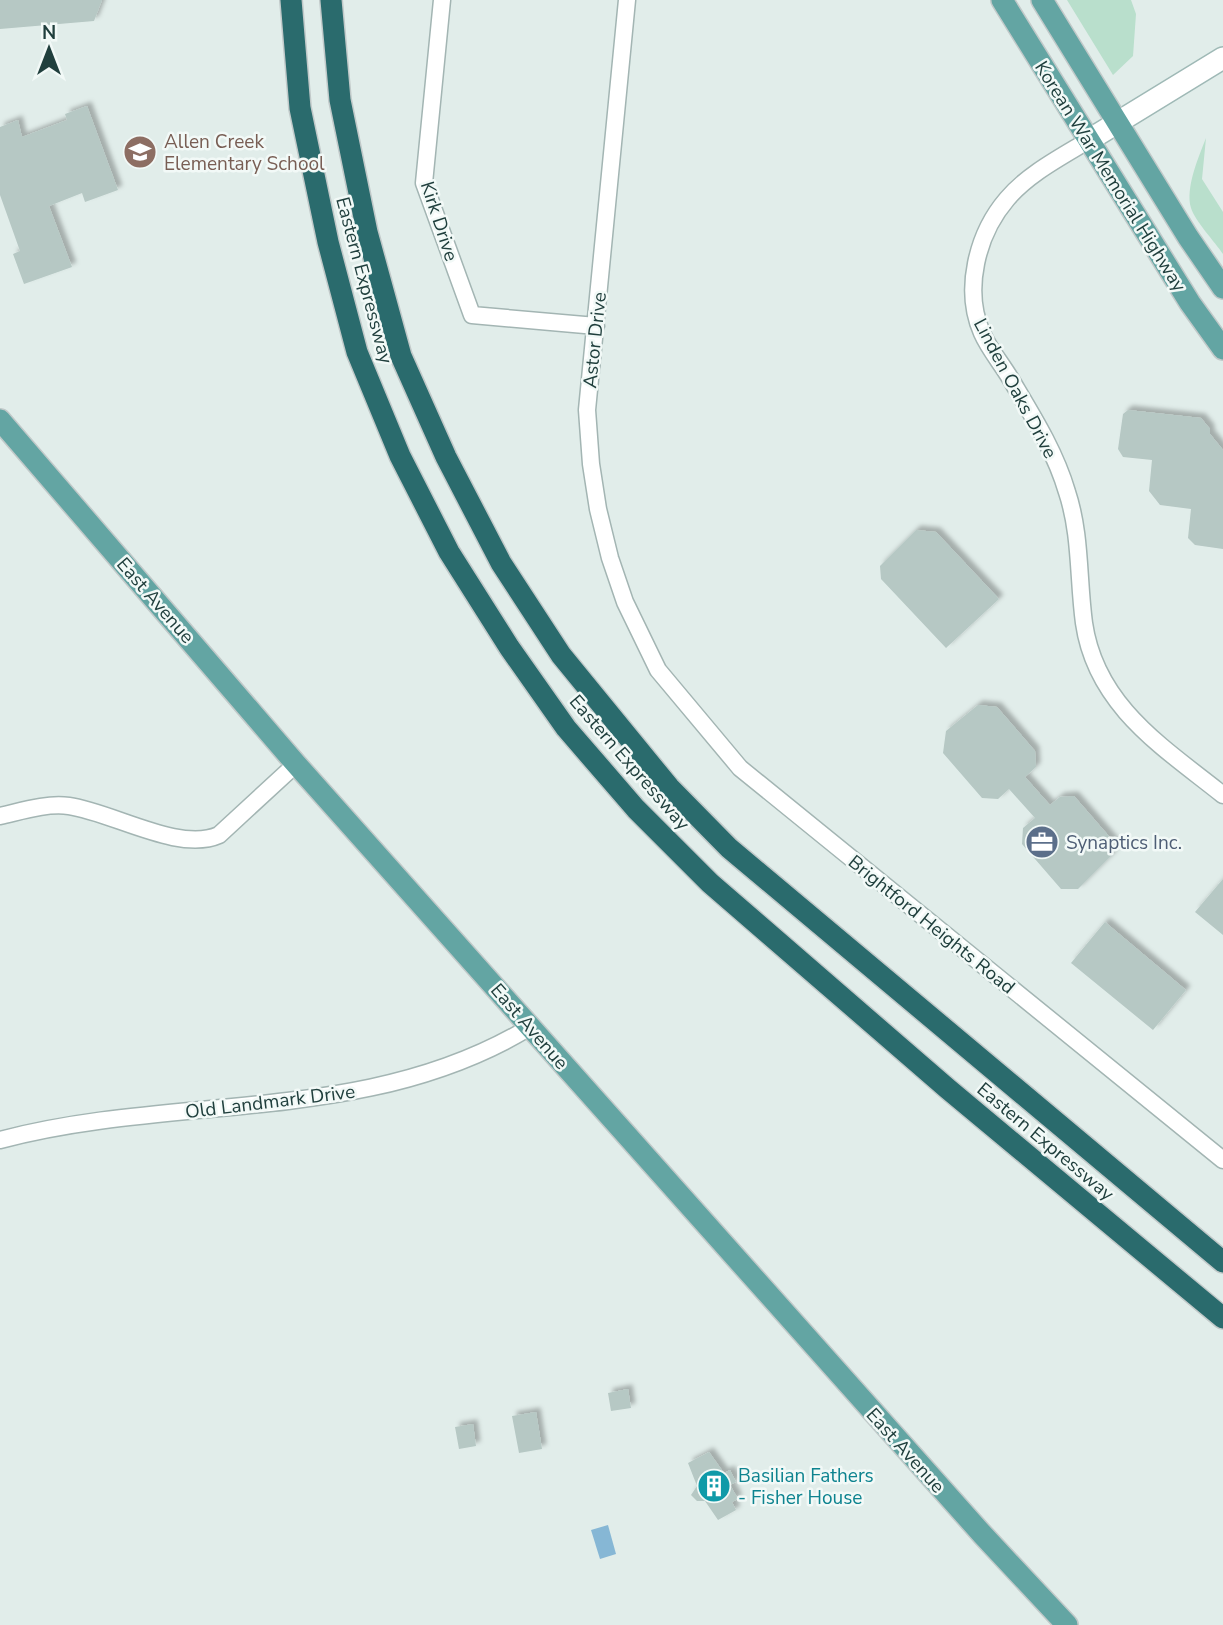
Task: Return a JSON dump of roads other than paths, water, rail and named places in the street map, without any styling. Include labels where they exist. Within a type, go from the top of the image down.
[{"type":"highway","name":"Eastern Expressway","points":[[290,0],[300,108],[328,242],[358,352],[400,456],[449,552],[509,647],[566,728],[636,809],[710,883],[948,1089],[1223,1318]]},
{"type":"highway","name":"Eastern Expressway","points":[[331,0],[340,100],[368,232],[401,356],[446,457],[501,563],[561,655],[669,787],[729,848],[1223,1262]]},
{"type":"main road","name":"Korean War Memorial Highway","points":[[1002,0],[1190,303],[1223,349]]},
{"type":"main road","name":"Korean War Memorial Highway","points":[[1042,0],[1188,237],[1223,288]]},
{"type":"main road","name":"East Avenue","points":[[0,420],[296,764],[982,1534],[1067,1625]]},
{"type":"street","name":"Kirk Drive","points":[[442,0],[424,183],[472,315],[596,326]]},
{"type":"street","name":"Astor Drive","points":[[627,0],[587,410],[591,464],[610,558],[625,602],[658,670]]},
{"type":"street","points":[[1089,140],[1223,58]]},
{"type":"street","name":"Linden Oaks Drive","points":[[1089,140],[1028,181],[1008,198],[994,217],[978,257],[973,284],[974,307],[982,333],[1040,429],[1067,490],[1072,510],[1089,650],[1100,676],[1113,697],[1149,736],[1223,795]]},
{"type":"street","name":"Brightford Heights Road","points":[[658,670],[740,768],[1223,1160]]},
{"type":"street","points":[[0,816],[47,806],[71,806],[175,838],[204,840],[219,835],[296,764]]},
{"type":"street","name":"Old Landmark Drive","points":[[0,1140],[70,1123],[351,1093],[408,1080],[458,1064],[499,1046],[530,1027]]},
{"type":"water","points":[[608,1525],[616,1554],[600,1559],[591,1530]]},
{"type":"place","name":"Allen Creek Elementary School","points":[[140,152]]},
{"type":"place","name":"Synaptics Inc.","points":[[1042,842]]},
{"type":"place","name":"Basilian Fathers - Fisher House","points":[[714,1486]]}]
